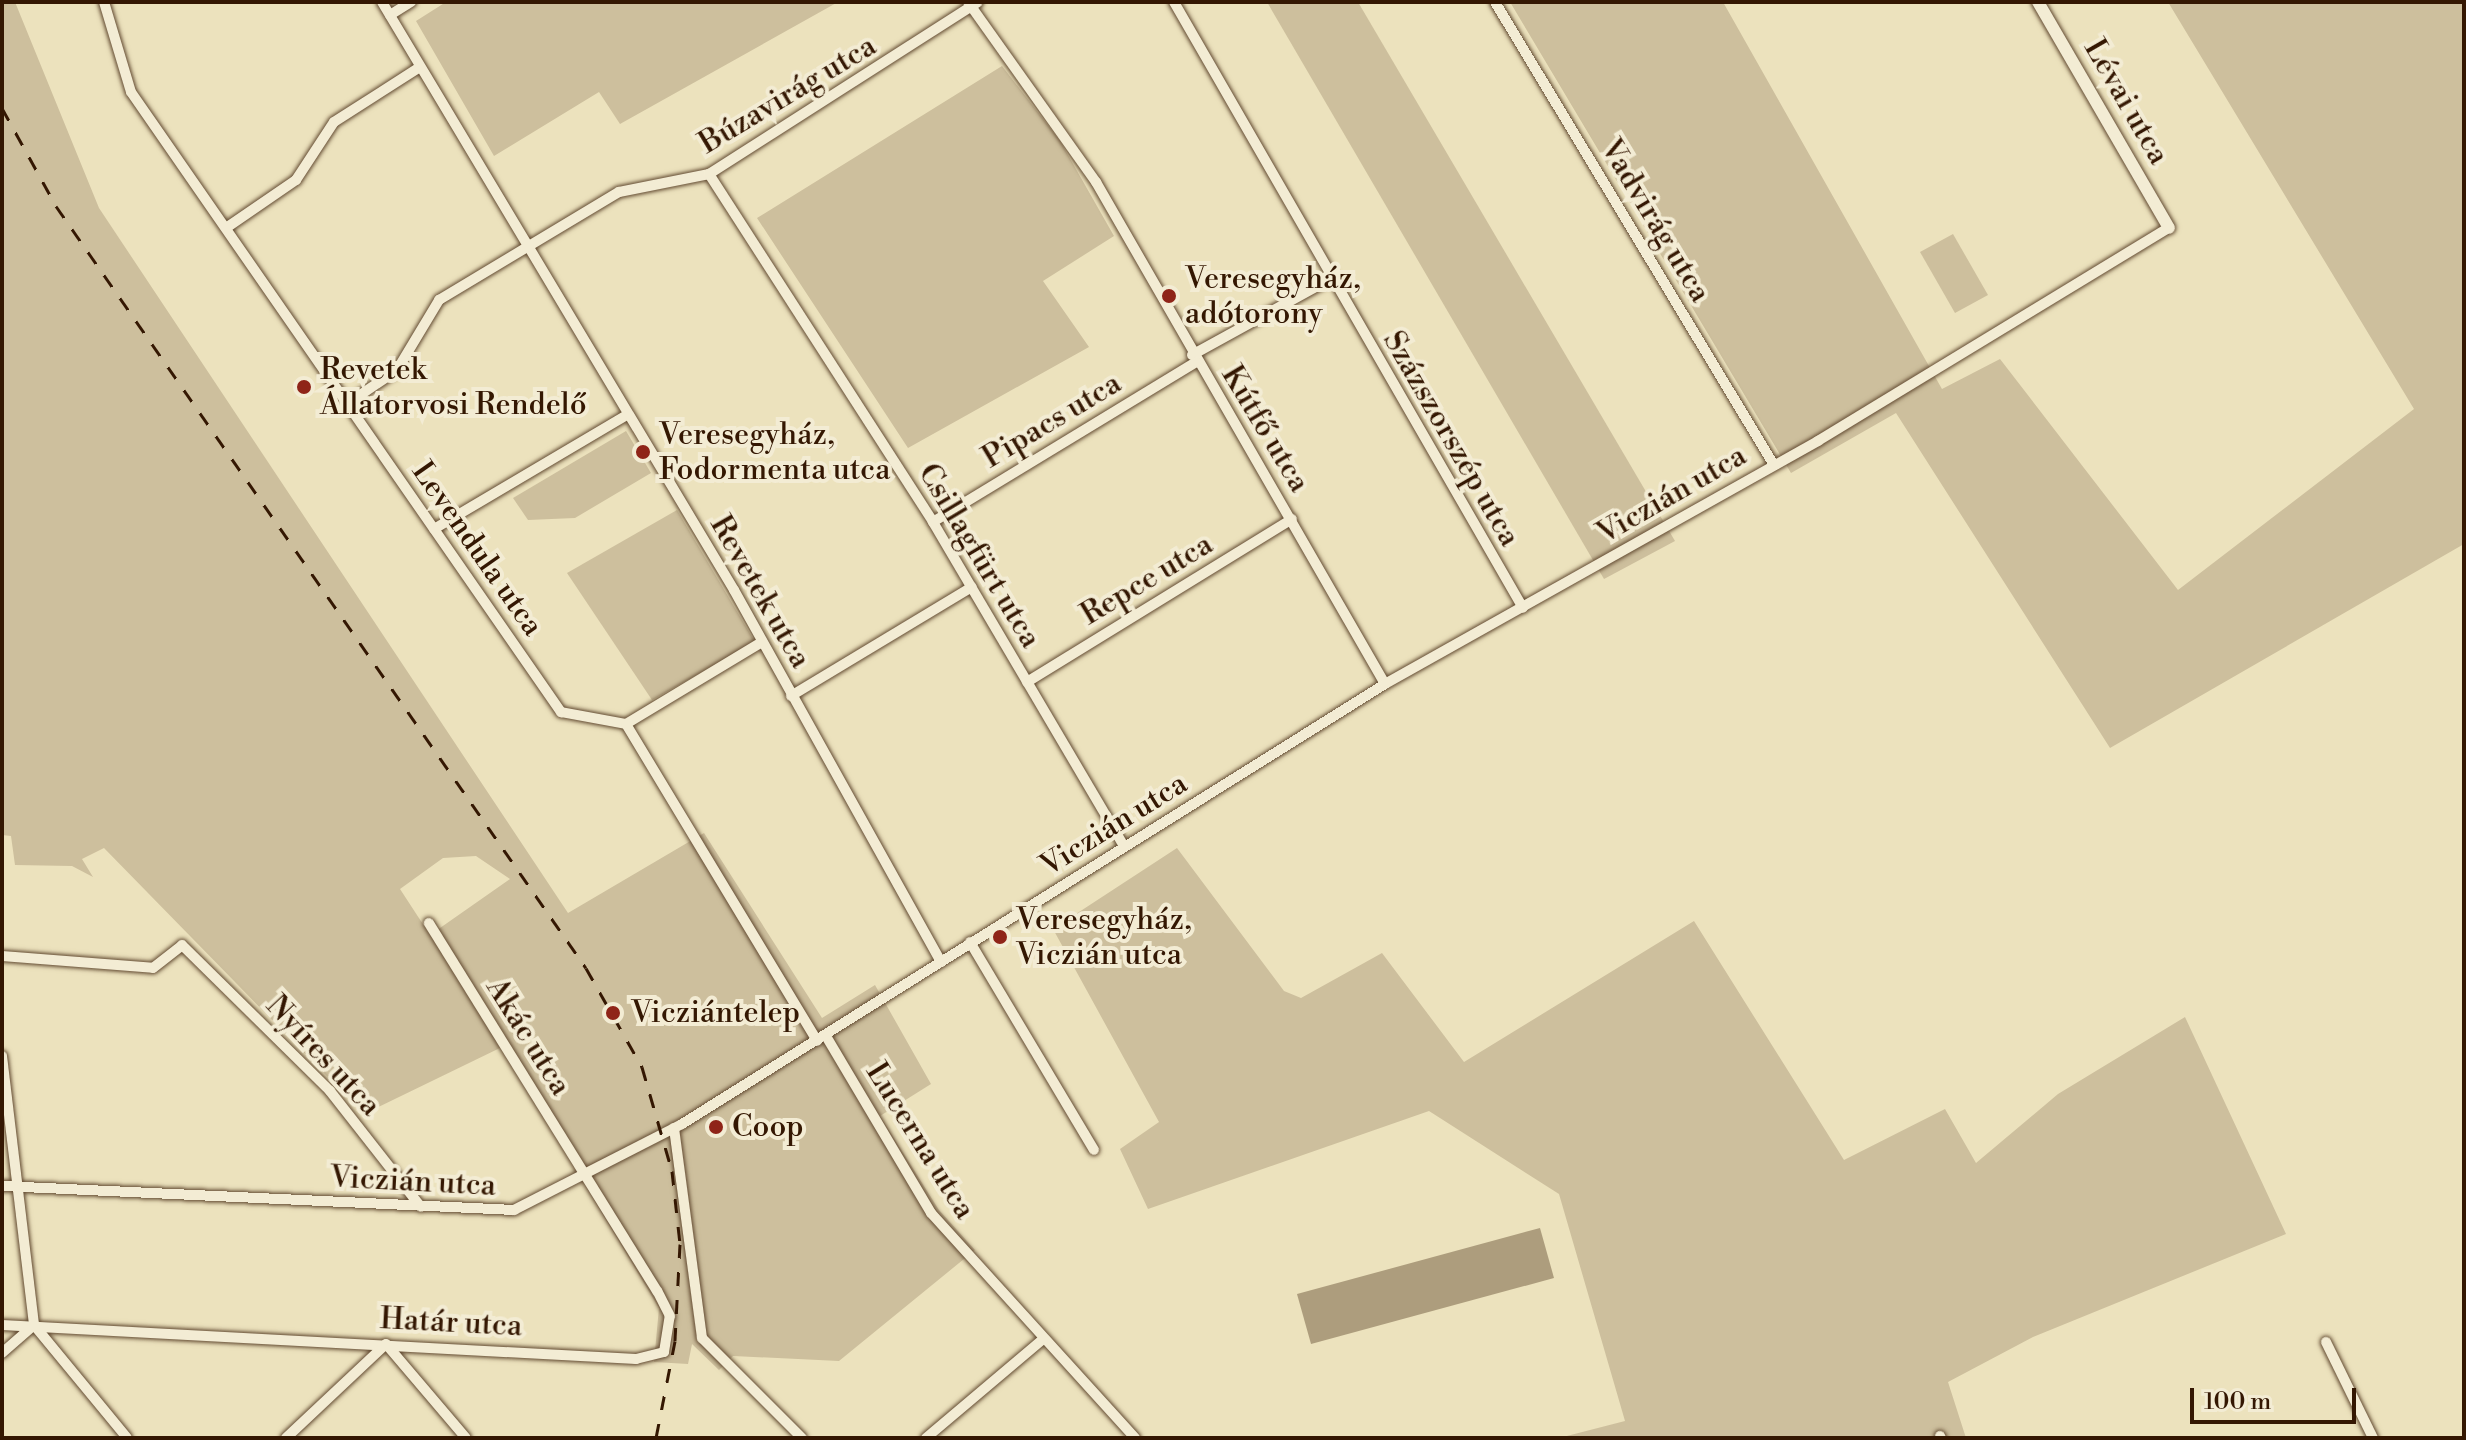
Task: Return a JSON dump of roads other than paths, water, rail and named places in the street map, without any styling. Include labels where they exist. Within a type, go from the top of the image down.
[{"type":"street","name":"Levendula utca","points":[[104,2],[131,92],[561,712],[626,724]]},
{"type":"street","name":"Revetek utca","points":[[382,2],[762,642],[941,962]]},
{"type":"street","points":[[390,15],[411,2]]},
{"type":"street","name":"Százszorszép utca","points":[[1174,2],[1330,279],[1523,608]]},
{"type":"street","name":"Vadvirág utca","points":[[1495,2],[1774,465]]},
{"type":"street","name":"Lévai utca","points":[[2038,2],[2169,228]]},
{"type":"street","name":"Búzavirág utca","points":[[347,404],[397,370],[439,300],[529,249],[619,192],[709,174],[973,3]]},
{"type":"street","name":"Kútfő utca","points":[[973,3],[1096,182],[1194,358],[1292,519],[1385,684]]},
{"type":"street","points":[[226,228],[296,180],[334,122],[420,67]]},
{"type":"street","name":"Csillagfürt utca","points":[[709,174],[933,522],[1124,846]]},
{"type":"street","name":"Viczián utca","points":[[17,1187],[507,1212],[587,1177],[822,1038],[970,942],[1385,684],[1774,465],[2169,228]]},
{"type":"street","name":"Pipacs utca","points":[[933,522],[1194,358],[1330,279]]},
{"type":"street","points":[[434,529],[627,415]]},
{"type":"street","name":"Repce utca","points":[[1027,682],[1292,519]]},
{"type":"street","points":[[791,696],[972,587]]},
{"type":"street","points":[[762,642],[626,724],[822,1038]]},
{"type":"street","name":"Akác utca","points":[[429,923],[587,1177]]},
{"type":"street","points":[[970,942],[1094,1150]]},
{"type":"street","name":"Nyíres utca","points":[[2,956],[153,968],[182,945],[330,1091],[421,1207]]},
{"type":"street","name":"Lucerna utca","points":[[822,1038],[931,1213],[1135,1438]]},
{"type":"street","points":[[2,1056],[34,1325],[127,1438]]},
{"type":"street","points":[[674,1128],[702,1338],[802,1438]]},
{"type":"street","name":"Határ utca","points":[[2,1325],[636,1359],[664,1352],[670,1316],[587,1177]]},
{"type":"street","points":[[2,1186],[17,1187]]},
{"type":"street","points":[[2,1353],[34,1325]]},
{"type":"street","points":[[926,1438],[1043,1339]]},
{"type":"street","points":[[2326,1342],[2373,1438]]},
{"type":"street","points":[[286,1438],[386,1344],[466,1438]]},
{"type":"railway","points":[[2,108],[56,206],[586,968],[642,1067],[672,1171],[680,1244],[675,1341],[656,1438]]},
{"type":"place","name":"Veresegyház, adótorony","points":[[1169,296]]},
{"type":"place","name":"Revetek Állatorvosi Rendelő","points":[[304,387]]},
{"type":"place","name":"Veresegyház, Fodormenta utca","points":[[643,452]]},
{"type":"place","name":"Veresegyház, Viczián utca","points":[[1000,937]]},
{"type":"place","name":"Vicziántelep","points":[[613,1013]]},
{"type":"place","name":"Coop","points":[[716,1127]]}]
